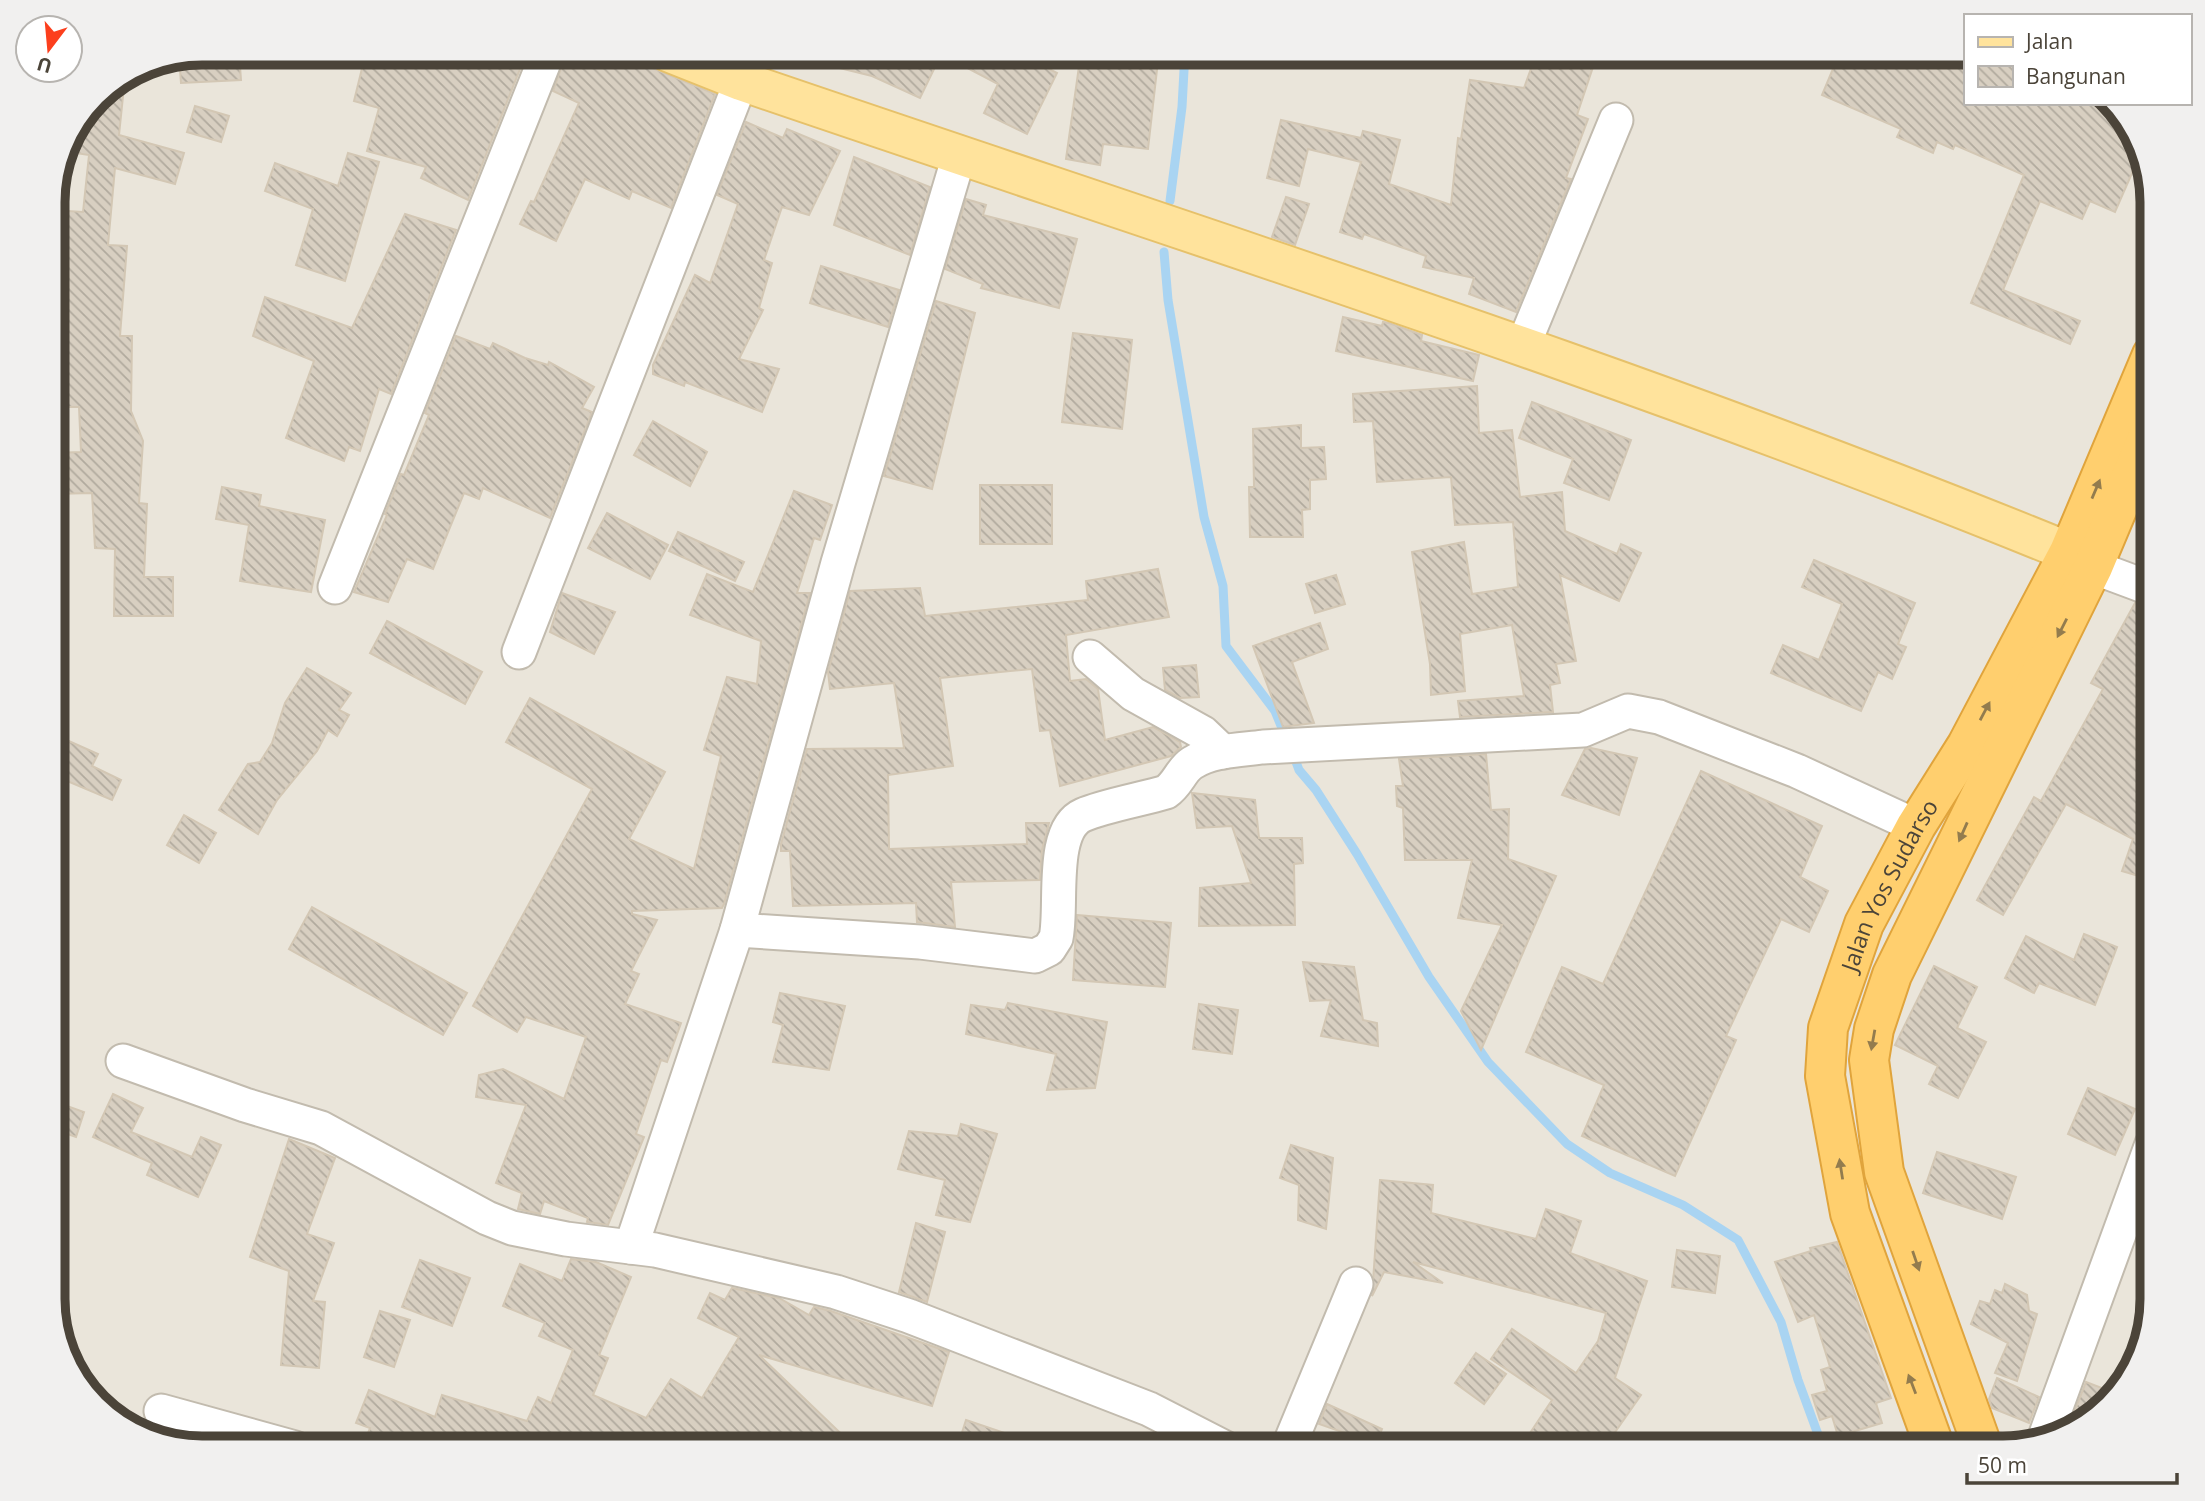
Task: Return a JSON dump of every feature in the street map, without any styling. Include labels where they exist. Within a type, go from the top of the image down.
[{"type":"highway","name":"Jalan Yos Sudarso","points":[[2081,559],[2140,389]]},
{"type":"highway","name":"Jalan Yos Sudarso","points":[[1979,1436],[1884,1172],[1869,1060],[1874,1029],[1892,975],[1982,752],[2140,448]]},
{"type":"highway","name":"Jalan Yos Sudarso","points":[[1931,1436],[1850,1213],[1825,1076],[1828,1028],[1864,924],[1916,826],[1982,752]]},
{"type":"main road","points":[[704,65],[741,82],[1522,346],[1898,482],[2081,559]]},
{"type":"street","points":[[334,587],[543,65]]},
{"type":"street","points":[[519,652],[741,82]]},
{"type":"street","points":[[1522,346],[1616,120]]},
{"type":"street","points":[[631,1247],[737,930],[838,564],[959,156]]},
{"type":"street","points":[[2081,559],[2140,584]]},
{"type":"street","points":[[1090,657],[1133,694],[1203,733],[1223,752]]},
{"type":"street","points":[[737,930],[920,942],[1035,956],[1049,949],[1056,938],[1063,842],[1071,824],[1083,815],[1166,792],[1174,787],[1192,763],[1223,752],[1263,747],[1474,738],[1583,730],[1628,711],[1659,717],[1797,771],[1916,826]]},
{"type":"street","points":[[122,1061],[245,1105],[321,1128],[487,1218],[512,1228],[760,1272],[836,1292],[909,1316],[1149,1409],[1202,1436]]},
{"type":"street","points":[[2048,1429],[2140,1177]]},
{"type":"street","points":[[1293,1436],[1356,1284]]},
{"type":"street","points":[[161,1411],[252,1436]]},
{"type":"shaded area","points":[[202,65],[1964,65],[1964,105],[2100,105],[2112,118],[2130,149],[2136,166],[2140,202],[2140,1308],[2133,1343],[2117,1375],[2094,1402],[2072,1418],[2039,1432],[2003,1436],[193,1436],[158,1429],[126,1413],[99,1390],[83,1368],[72,1343],[65,1308],[65,193],[75,149],[93,118],[111,99],[133,83],[166,69]]},
{"type":"building","points":[[240,65],[241,80],[181,83],[180,67]]},
{"type":"building","points":[[363,65],[522,65],[468,200],[421,178],[426,167],[367,151],[379,108],[354,101]]},
{"type":"building","points":[[562,65],[645,65],[715,94],[671,208],[632,191],[629,199],[585,179],[556,241],[520,224],[531,201],[534,202],[579,103],[553,91]]},
{"type":"building","points":[[827,65],[936,65],[920,98],[872,76]]},
{"type":"building","points":[[962,65],[1041,65],[1057,73],[1027,134],[984,113],[998,84]]},
{"type":"building","points":[[1079,65],[1158,65],[1148,149],[1103,144],[1100,165],[1066,159]]},
{"type":"building","points":[[1532,65],[1594,65],[1577,115],[1588,119],[1566,178],[1571,179],[1516,312],[1469,294],[1474,278],[1423,267],[1426,256],[1364,234],[1362,239],[1340,232],[1361,162],[1308,149],[1299,186],[1267,178],[1281,120],[1361,138],[1363,131],[1400,140],[1389,184],[1451,205],[1458,138],[1461,139],[1470,80],[1524,88]]},
{"type":"building","points":[[1835,65],[1953,65],[1964,70],[1964,105],[2100,105],[2106,111],[2122,133],[2136,165],[2115,212],[2090,201],[2082,219],[2040,201],[2003,290],[2080,321],[2070,344],[1971,303],[2024,175],[1955,145],[1953,149],[1937,142],[1933,153],[1897,137],[1901,129],[1822,95]]},
{"type":"building","points":[[124,90],[119,135],[184,153],[175,184],[115,168],[108,245],[127,246],[120,336],[132,336],[131,411],[143,441],[139,503],[147,504],[144,577],[173,577],[173,616],[114,616],[115,549],[95,548],[92,493],[65,494],[65,453],[81,452],[79,407],[65,407],[65,211],[83,212],[89,155],[74,153],[93,118]]},
{"type":"building","points":[[195,106],[229,116],[221,142],[187,132]]},
{"type":"building","points":[[746,122],[783,138],[787,129],[840,151],[809,215],[782,207],[764,260],[772,263],[759,308],[763,310],[739,359],[779,369],[762,412],[685,382],[684,386],[653,374],[653,365],[695,275],[710,283],[738,204],[717,195]]},
{"type":"building","points":[[348,153],[379,162],[345,281],[296,265],[313,209],[265,191],[275,163],[338,186]]},
{"type":"building","points":[[854,157],[930,187],[910,255],[834,225]]},
{"type":"building","points":[[1286,197],[1309,204],[1295,245],[1272,237]]},
{"type":"building","points":[[966,199],[986,205],[983,215],[1077,239],[1059,308],[981,288],[983,284],[945,269]]},
{"type":"building","points":[[405,214],[456,230],[391,394],[379,389],[360,451],[349,447],[344,461],[286,438],[314,361],[253,336],[265,297],[352,328]]},
{"type":"building","points":[[821,266],[899,290],[888,327],[810,303]]},
{"type":"building","points":[[936,301],[975,313],[932,489],[884,476]]},
{"type":"building","points":[[1343,317],[1382,326],[1383,322],[1389,323],[1422,335],[1421,341],[1479,355],[1473,381],[1336,351]]},
{"type":"building","points":[[1073,333],[1132,340],[1122,429],[1062,422]]},
{"type":"building","points":[[456,336],[490,349],[493,343],[525,358],[548,365],[549,362],[594,387],[582,408],[592,412],[550,518],[483,488],[479,499],[464,493],[433,569],[407,559],[388,602],[354,592],[387,515],[385,514],[401,474],[404,475],[429,415],[425,413]]},
{"type":"building","points":[[1477,386],[1479,433],[1512,430],[1520,497],[1562,492],[1565,531],[1617,554],[1621,544],[1641,553],[1619,601],[1560,575],[1576,661],[1556,664],[1560,683],[1550,685],[1553,712],[1460,717],[1458,701],[1524,696],[1512,625],[1460,634],[1465,691],[1431,695],[1430,664],[1412,552],[1464,542],[1472,594],[1518,587],[1513,522],[1455,525],[1451,477],[1377,482],[1373,421],[1354,422],[1353,394]]},
{"type":"building","points":[[1532,402],[1631,440],[1609,500],[1564,483],[1573,459],[1519,438]]},
{"type":"building","points":[[653,421],[707,452],[690,486],[634,455]]},
{"type":"building","points":[[1301,425],[1301,448],[1324,447],[1326,479],[1310,480],[1310,509],[1302,510],[1303,537],[1250,537],[1249,487],[1254,487],[1253,429]]},
{"type":"building","points":[[980,485],[1052,485],[1052,544],[980,544]]},
{"type":"building","points":[[222,487],[261,495],[259,506],[325,520],[311,592],[240,581],[249,525],[216,519]]},
{"type":"building","points":[[794,491],[832,505],[820,540],[814,538],[797,593],[810,593],[724,904],[722,908],[632,911],[632,914],[657,920],[631,971],[639,974],[625,1004],[681,1023],[667,1062],[661,1060],[636,1134],[644,1137],[608,1225],[587,1222],[588,1218],[544,1201],[540,1214],[518,1209],[522,1193],[496,1183],[526,1105],[476,1097],[479,1075],[503,1069],[564,1099],[586,1037],[526,1017],[517,1032],[473,1006],[592,789],[506,742],[530,698],[665,772],[629,839],[694,869],[721,756],[704,750],[727,677],[757,684],[761,641],[690,615],[707,574],[753,592]]},
{"type":"building","points":[[607,513],[668,545],[650,579],[588,548]]},
{"type":"building","points":[[678,532],[744,562],[735,581],[669,551]]},
{"type":"building","points":[[1814,560],[1915,603],[1898,644],[1906,647],[1892,679],[1878,672],[1861,711],[1771,673],[1783,645],[1819,660],[1842,604],[1802,587]]},
{"type":"building","points":[[1158,569],[1169,617],[1066,635],[1070,681],[1086,679],[1098,689],[1105,740],[1153,727],[1180,742],[1181,747],[1171,756],[1060,786],[1050,730],[1040,731],[1032,669],[940,678],[953,766],[888,775],[889,849],[1027,844],[1026,823],[1049,823],[1042,850],[1040,880],[951,882],[955,927],[917,922],[916,903],[793,906],[790,851],[781,851],[781,844],[807,749],[904,748],[894,683],[830,689],[828,672],[850,591],[920,588],[925,616],[1088,600],[1086,581]]},
{"type":"building","points":[[1336,575],[1345,604],[1315,613],[1306,584]]},
{"type":"building","points":[[562,593],[615,612],[594,654],[550,632]]},
{"type":"building","points":[[2135,603],[2140,604],[2140,876],[2122,871],[2133,839],[2066,804],[2003,915],[1977,900],[2034,797],[2041,801],[2103,689],[2091,683]]},
{"type":"building","points":[[387,621],[482,672],[465,704],[370,653]]},
{"type":"building","points":[[1320,623],[1328,649],[1292,662],[1314,723],[1283,727],[1253,646]]},
{"type":"building","points":[[1196,665],[1199,697],[1180,698],[1165,690],[1163,668]]},
{"type":"building","points":[[307,668],[351,693],[339,710],[349,715],[337,736],[328,730],[317,751],[277,800],[258,834],[219,810],[248,764],[260,762],[272,743],[285,703]]},
{"type":"building","points":[[65,739],[98,754],[92,766],[121,780],[112,800],[65,780]]},
{"type":"building","points":[[1585,749],[1637,758],[1619,815],[1562,795]]},
{"type":"building","points":[[1486,754],[1491,810],[1509,809],[1508,859],[1556,876],[1481,1050],[1461,1011],[1502,925],[1458,918],[1472,860],[1405,860],[1403,808],[1397,806],[1396,786],[1403,786],[1399,759]]},
{"type":"building","points":[[1701,771],[1822,826],[1800,877],[1828,891],[1809,932],[1781,919],[1726,1036],[1736,1040],[1675,1176],[1582,1136],[1604,1085],[1526,1052],[1562,967],[1603,984]]},
{"type":"building","points":[[1192,793],[1255,800],[1259,838],[1302,838],[1303,863],[1294,864],[1295,925],[1199,926],[1200,888],[1251,883],[1232,826],[1197,828]]},
{"type":"building","points":[[184,815],[216,833],[199,863],[167,845]]},
{"type":"building","points":[[312,907],[467,993],[443,1035],[289,949]]},
{"type":"building","points":[[1077,915],[1171,923],[1165,987],[1073,980]]},
{"type":"building","points":[[2084,934],[2117,947],[2095,1005],[2039,983],[2034,993],[2005,978],[2026,936],[2074,960]]},
{"type":"building","points":[[1303,962],[1354,967],[1363,1020],[1377,1023],[1378,1046],[1321,1036],[1331,1000],[1310,1001]]},
{"type":"building","points":[[1934,966],[1977,987],[1957,1028],[1986,1042],[1958,1098],[1929,1084],[1938,1066],[1895,1045]]},
{"type":"building","points":[[780,993],[845,1006],[829,1070],[773,1062],[783,1025],[773,1022]]},
{"type":"building","points":[[1008,1003],[1107,1022],[1095,1088],[1047,1090],[1056,1054],[966,1034],[971,1005],[1005,1010]]},
{"type":"building","points":[[1199,1004],[1238,1010],[1232,1054],[1193,1049]]},
{"type":"building","points":[[2088,1088],[2135,1109],[2115,1155],[2068,1134]]},
{"type":"building","points":[[113,1094],[143,1108],[131,1132],[192,1157],[201,1137],[221,1145],[198,1197],[147,1175],[152,1163],[93,1137]]},
{"type":"building","points":[[65,1105],[84,1112],[76,1137],[65,1133]]},
{"type":"building","points":[[961,1124],[997,1134],[970,1222],[936,1215],[945,1180],[898,1169],[909,1131],[958,1136]]},
{"type":"building","points":[[289,1139],[335,1158],[307,1234],[334,1243],[313,1301],[325,1302],[319,1368],[281,1365],[289,1271],[250,1257]]},
{"type":"building","points":[[1291,1145],[1333,1158],[1326,1229],[1298,1220],[1299,1185],[1280,1178]]},
{"type":"building","points":[[1937,1152],[2016,1177],[2002,1219],[1923,1193]]},
{"type":"building","points":[[1380,1180],[1433,1185],[1431,1213],[1536,1239],[1546,1209],[1581,1221],[1570,1253],[1647,1281],[1615,1378],[1641,1395],[1612,1436],[1528,1436],[1552,1400],[1491,1359],[1512,1329],[1576,1373],[1598,1341],[1606,1313],[1413,1262],[1443,1283],[1384,1272],[1372,1296]]},
{"type":"building","points":[[916,1223],[945,1232],[927,1302],[899,1292]]},
{"type":"building","points":[[1837,1242],[1891,1398],[1876,1403],[1882,1423],[1838,1436],[1832,1416],[1820,1420],[1812,1395],[1827,1391],[1821,1370],[1830,1367],[1814,1315],[1798,1322],[1775,1262],[1811,1251],[1810,1248]]},
{"type":"building","points":[[1677,1250],[1720,1256],[1715,1293],[1672,1287]]},
{"type":"building","points":[[571,1259],[596,1262],[631,1277],[599,1355],[608,1358],[593,1395],[646,1418],[671,1379],[702,1398],[739,1337],[698,1318],[710,1293],[725,1300],[732,1288],[779,1298],[809,1315],[814,1307],[831,1311],[949,1352],[932,1406],[759,1355],[843,1436],[367,1436],[370,1428],[356,1423],[369,1390],[435,1417],[442,1395],[527,1421],[538,1397],[551,1403],[573,1350],[539,1336],[545,1323],[503,1306],[520,1264],[562,1281]]},
{"type":"building","points":[[420,1260],[470,1278],[452,1326],[402,1307]]},
{"type":"building","points":[[2005,1284],[2027,1295],[2029,1311],[2037,1314],[2017,1381],[1995,1373],[2008,1343],[1971,1324],[1980,1301],[1990,1304],[1995,1290],[2002,1293]]},
{"type":"building","points":[[380,1311],[410,1320],[394,1367],[364,1357]]},
{"type":"building","points":[[1476,1353],[1506,1374],[1484,1404],[1455,1383]]},
{"type":"building","points":[[1997,1378],[2039,1397],[2029,1423],[1992,1408],[1989,1399]]},
{"type":"building","points":[[2086,1382],[2106,1390],[2081,1412],[2075,1410]]},
{"type":"building","points":[[1327,1404],[1382,1429],[1379,1436],[1353,1436],[1319,1424]]},
{"type":"building","points":[[966,1420],[1013,1436],[961,1436]]},
{"type":"waterway","points":[[1170,201],[1182,107],[1184,65]]},
{"type":"waterway","points":[[1164,252],[1168,300],[1204,517],[1223,586],[1226,646],[1275,711],[1286,738]]},
{"type":"waterway","points":[[1292,751],[1299,770],[1316,790],[1357,854],[1429,977],[1488,1062],[1567,1144],[1610,1173],[1683,1205],[1738,1240],[1781,1322],[1819,1436]]}]
